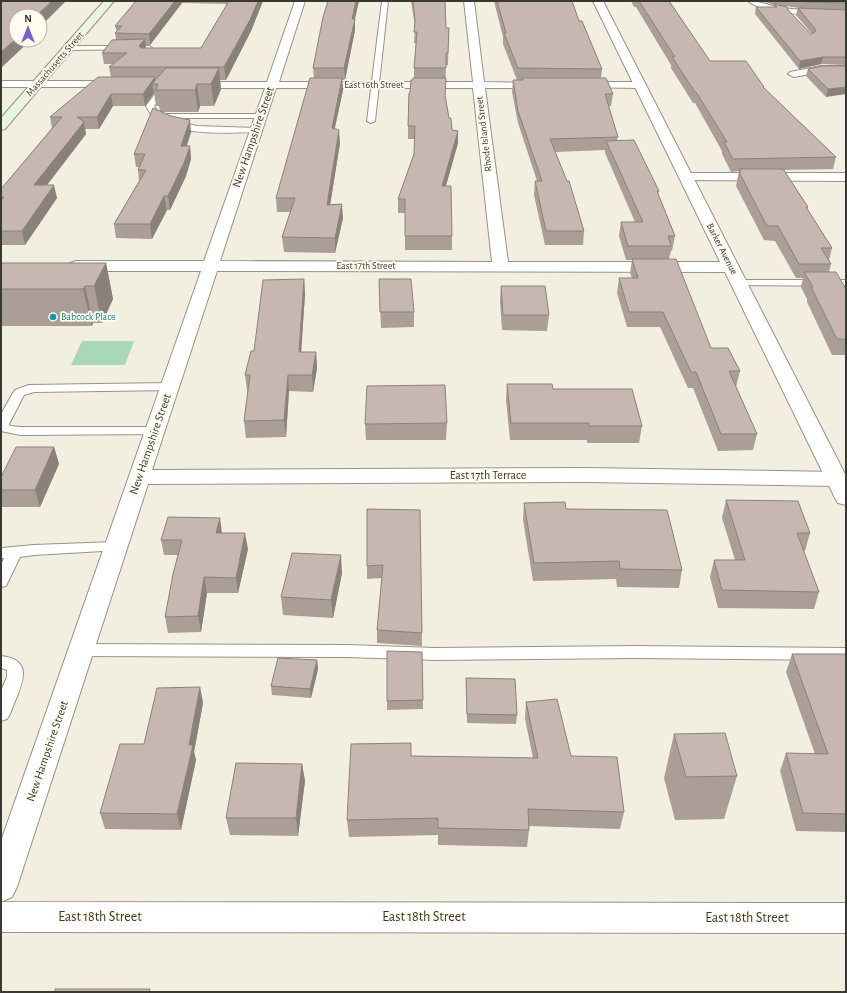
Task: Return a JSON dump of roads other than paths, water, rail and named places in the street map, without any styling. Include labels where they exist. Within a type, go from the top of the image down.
[{"type":"main road","name":"Massachusetts Street","points":[[1,126],[108,1]]},
{"type":"street","name":"New Hampshire Street","points":[[2,882],[155,431],[209,266],[300,1]]},
{"type":"street","name":"Rhode Island Street","points":[[469,1],[500,266]]},
{"type":"street","name":"Barker Avenue","points":[[598,1],[846,498]]},
{"type":"street","points":[[794,74],[821,69],[846,69]]},
{"type":"street","points":[[1,84],[135,84]]},
{"type":"street","name":"East 16th Street","points":[[150,84],[640,85]]},
{"type":"street","points":[[686,177],[846,177]]},
{"type":"street","name":"East 17th Street","points":[[63,266],[500,266],[735,275]]},
{"type":"street","name":"East 17th Terrace","points":[[139,477],[585,475],[837,479]]},
{"type":"street","name":"East 18th Street","points":[[1,917],[846,918]]},
{"type":"lane","points":[[371,121],[385,1]]},
{"type":"lane","points":[[751,1],[764,6],[790,10],[846,13]]},
{"type":"lane","points":[[790,10],[790,15],[795,21]]},
{"type":"lane","points":[[68,48],[149,48]]},
{"type":"lane","points":[[174,84],[156,95],[150,106],[151,110],[167,123],[206,130],[258,123]]},
{"type":"lane","points":[[157,116],[258,123]]},
{"type":"lane","points":[[735,275],[846,283]]},
{"type":"lane","points":[[155,431],[20,431],[6,429],[2,424],[19,393],[33,388],[169,387]]},
{"type":"lane","points":[[1,582],[7,553],[34,550],[115,547]]},
{"type":"lane","points":[[81,650],[339,650],[436,654],[635,652],[846,654]]},
{"type":"lane","points":[[1,662],[9,663],[15,668],[15,677],[1,714]]},
{"type":"place","name":"Babcock Place","points":[[53,317]]}]
